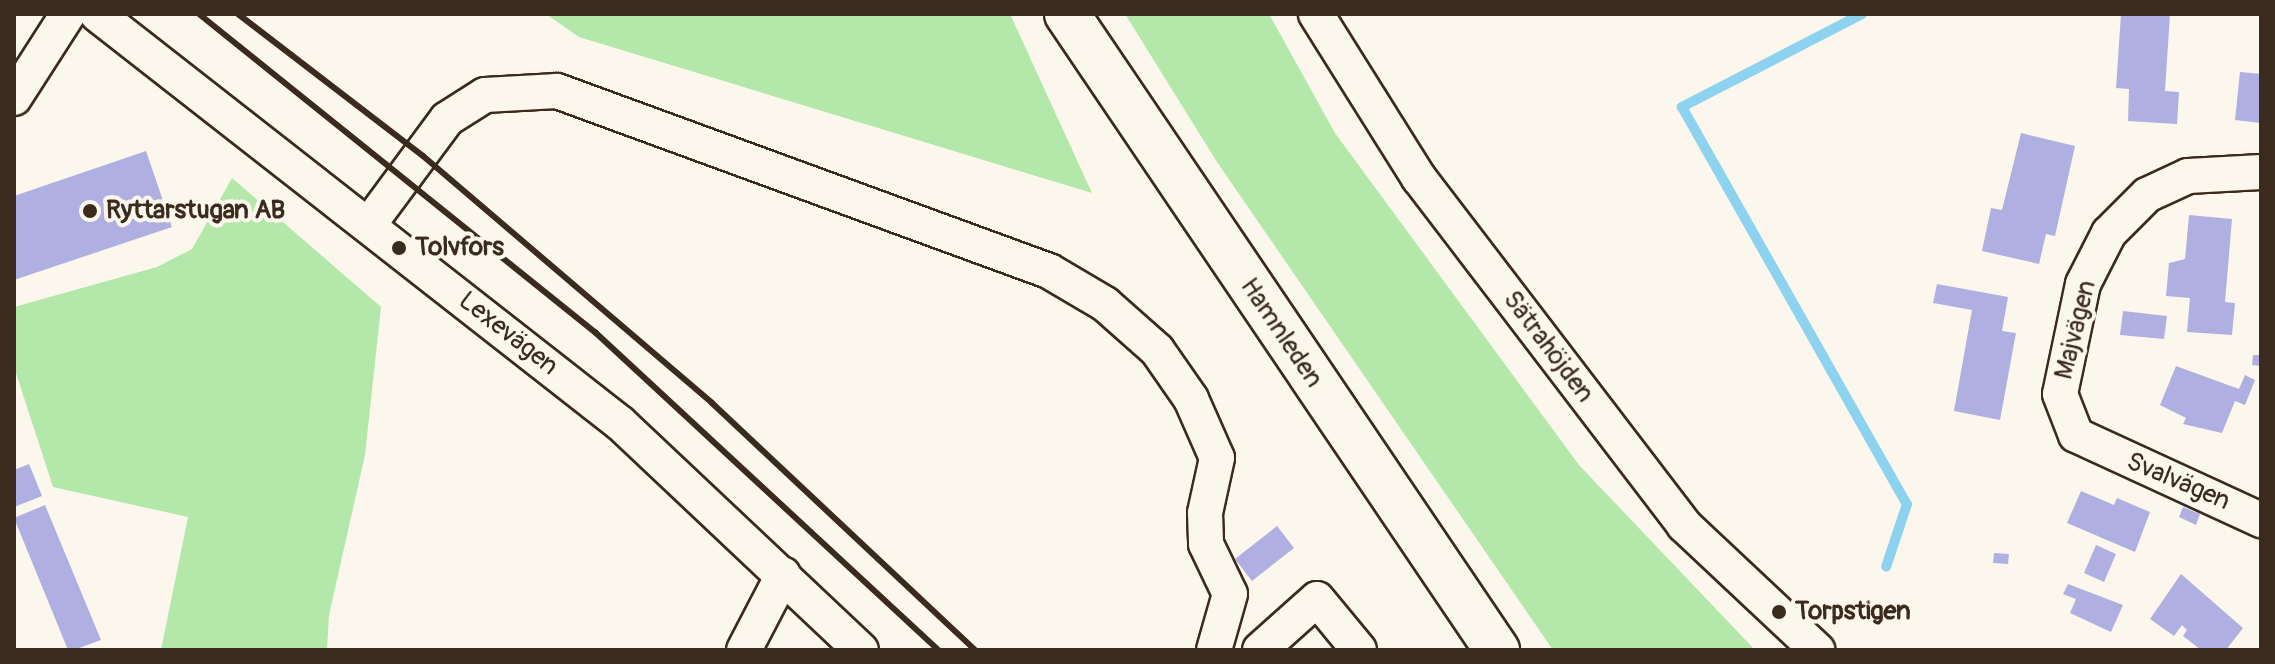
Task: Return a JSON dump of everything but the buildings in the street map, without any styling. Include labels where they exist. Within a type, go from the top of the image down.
[{"type":"main road","name":"Hamnleden","points":[[1067,14],[1497,650]]},
{"type":"street","points":[[14,98],[68,14]]},
{"type":"street","name":"Lexevägen","points":[[97,14],[370,223],[620,423],[861,650]]},
{"type":"street","name":"Sätrahöjden","points":[[1316,14],[1419,178],[1684,525],[1817,650]]},
{"type":"street","points":[[370,223],[447,119],[485,95],[557,91],[632,115],[1049,271],[1105,304],[1157,350],[1191,399],[1217,458],[1205,513],[1206,544],[1230,594],[1214,650]]},
{"type":"street","name":"Majvägen","points":[[2094,446],[2076,435],[2060,394],[2083,284],[2109,233],[2147,195],[2188,176],[2261,172]]},
{"type":"street","name":"Svalvägen","points":[[2094,446],[2204,489],[2261,520]]},
{"type":"street","points":[[744,650],[783,575]]},
{"type":"street","points":[[1260,650],[1317,599],[1359,650]]},
{"type":"green space","points":[[546,14],[1010,14],[1092,193],[579,37]]},
{"type":"green space","points":[[1125,14],[1269,14],[1335,133],[1579,465],[1755,650],[1553,650],[1217,162]]},
{"type":"green space","points":[[232,178],[381,307],[365,455],[329,615],[327,650],[161,650],[188,517],[53,487],[14,367],[14,307],[157,267],[192,249]]},
{"type":"waterway","points":[[1862,14],[1682,107],[1907,504],[1886,567]]},
{"type":"railway","points":[[199,14],[596,333],[938,650]]},
{"type":"railway","points":[[238,14],[423,156],[712,403],[975,650]]},
{"type":"place","name":"Ryttarstugan AB","points":[[90,211]]},
{"type":"place","name":"Tolvfors","points":[[399,248]]},
{"type":"place","name":"Torpstigen","points":[[1779,612]]}]
